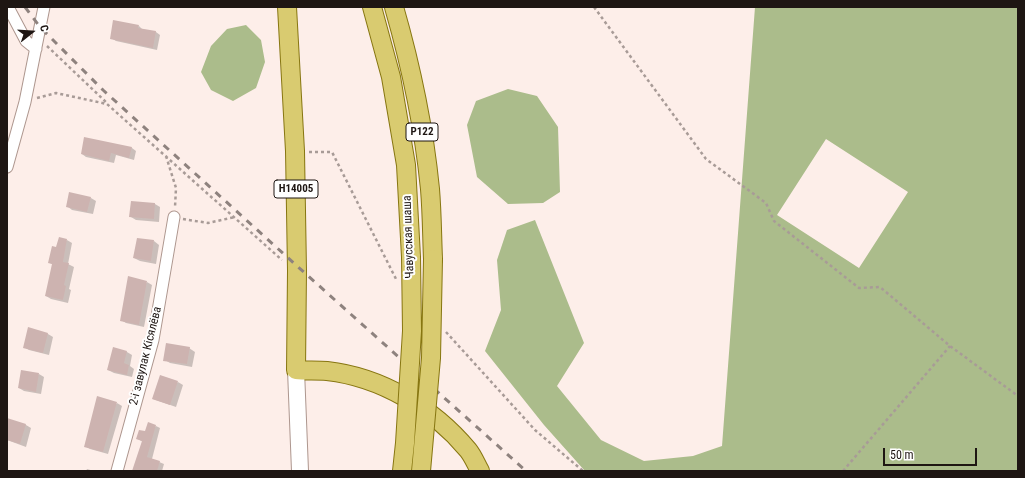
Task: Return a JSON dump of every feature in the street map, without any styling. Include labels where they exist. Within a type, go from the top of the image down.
[{"type":"main road","name":"Н14005","points":[[287,7],[295,151],[297,271],[296,370]]},
{"type":"main road","name":"Чавусская шаша","points":[[372,7],[391,77],[406,165],[411,257],[412,331],[402,471]]},
{"type":"main road","name":"Чавусская шаша","points":[[394,7],[418,105],[430,189],[433,259],[431,358],[420,471]]},
{"type":"main road","points":[[296,370],[327,371],[356,377],[384,386],[409,399],[443,426],[468,451],[480,471]]},
{"type":"street","points":[[8,7],[26,41],[36,49]]},
{"type":"street","points":[[7,167],[25,102],[44,7]]},
{"type":"street","name":"2-і завулак Кісялёва","points":[[116,471],[153,340],[174,217]]},
{"type":"street","name":"Н14005","points":[[296,370],[300,471]]},
{"type":"path","points":[[594,7],[706,159],[766,203],[774,221],[860,288],[880,287],[950,346],[1018,396]]},
{"type":"path","points":[[38,37],[107,104],[297,271]]},
{"type":"path","points":[[25,102],[56,93],[107,104]]},
{"type":"path","points":[[166,156],[176,188],[174,217],[208,223],[235,217]]},
{"type":"path","points":[[843,471],[950,346]]},
{"type":"green space","points":[[755,7],[1018,7],[1018,471],[585,471],[544,425],[485,351],[501,310],[497,260],[507,230],[535,220],[584,343],[557,386],[601,440],[644,461],[693,456],[722,446]],"holes":[[[826,139],[908,192],[859,268],[777,215]]]},
{"type":"green space","points":[[246,25],[261,40],[265,62],[256,88],[233,101],[211,90],[201,72],[211,46],[227,29]]},
{"type":"green space","points":[[508,89],[537,96],[558,127],[560,192],[543,203],[508,204],[477,177],[467,125],[476,101]]},
{"type":"building","points":[[113,20],[139,25],[138,28],[156,31],[153,48],[110,39]]},
{"type":"building","points":[[84,137],[132,147],[129,158],[111,153],[109,161],[81,154]]},
{"type":"building","points":[[69,192],[91,197],[87,212],[66,207]]},
{"type":"building","points":[[131,201],[155,203],[154,219],[129,217]]},
{"type":"building","points":[[59,237],[67,239],[63,262],[69,263],[64,285],[66,286],[63,300],[45,296],[52,264],[48,263],[52,246],[56,247]]},
{"type":"building","points":[[137,238],[154,240],[151,261],[133,258]]},
{"type":"building","points":[[128,276],[147,281],[139,325],[120,321]]},
{"type":"building","points":[[28,327],[48,333],[43,353],[23,348]]},
{"type":"building","points":[[166,343],[190,347],[187,364],[163,361]]},
{"type":"building","points":[[113,347],[127,351],[124,363],[129,365],[127,375],[107,370]]},
{"type":"building","points":[[21,370],[39,373],[36,392],[18,388]]},
{"type":"building","points":[[160,375],[178,381],[170,405],[152,399]]},
{"type":"building","points":[[97,396],[117,402],[103,452],[84,447]]},
{"type":"building","points":[[7,418],[26,424],[20,444],[7,440]]},
{"type":"building","points":[[148,422],[156,425],[147,457],[160,461],[157,471],[132,471],[142,441],[136,439],[139,430],[145,431]]},
{"type":"railway","points":[[25,7],[40,27],[103,90],[526,471]]}]
